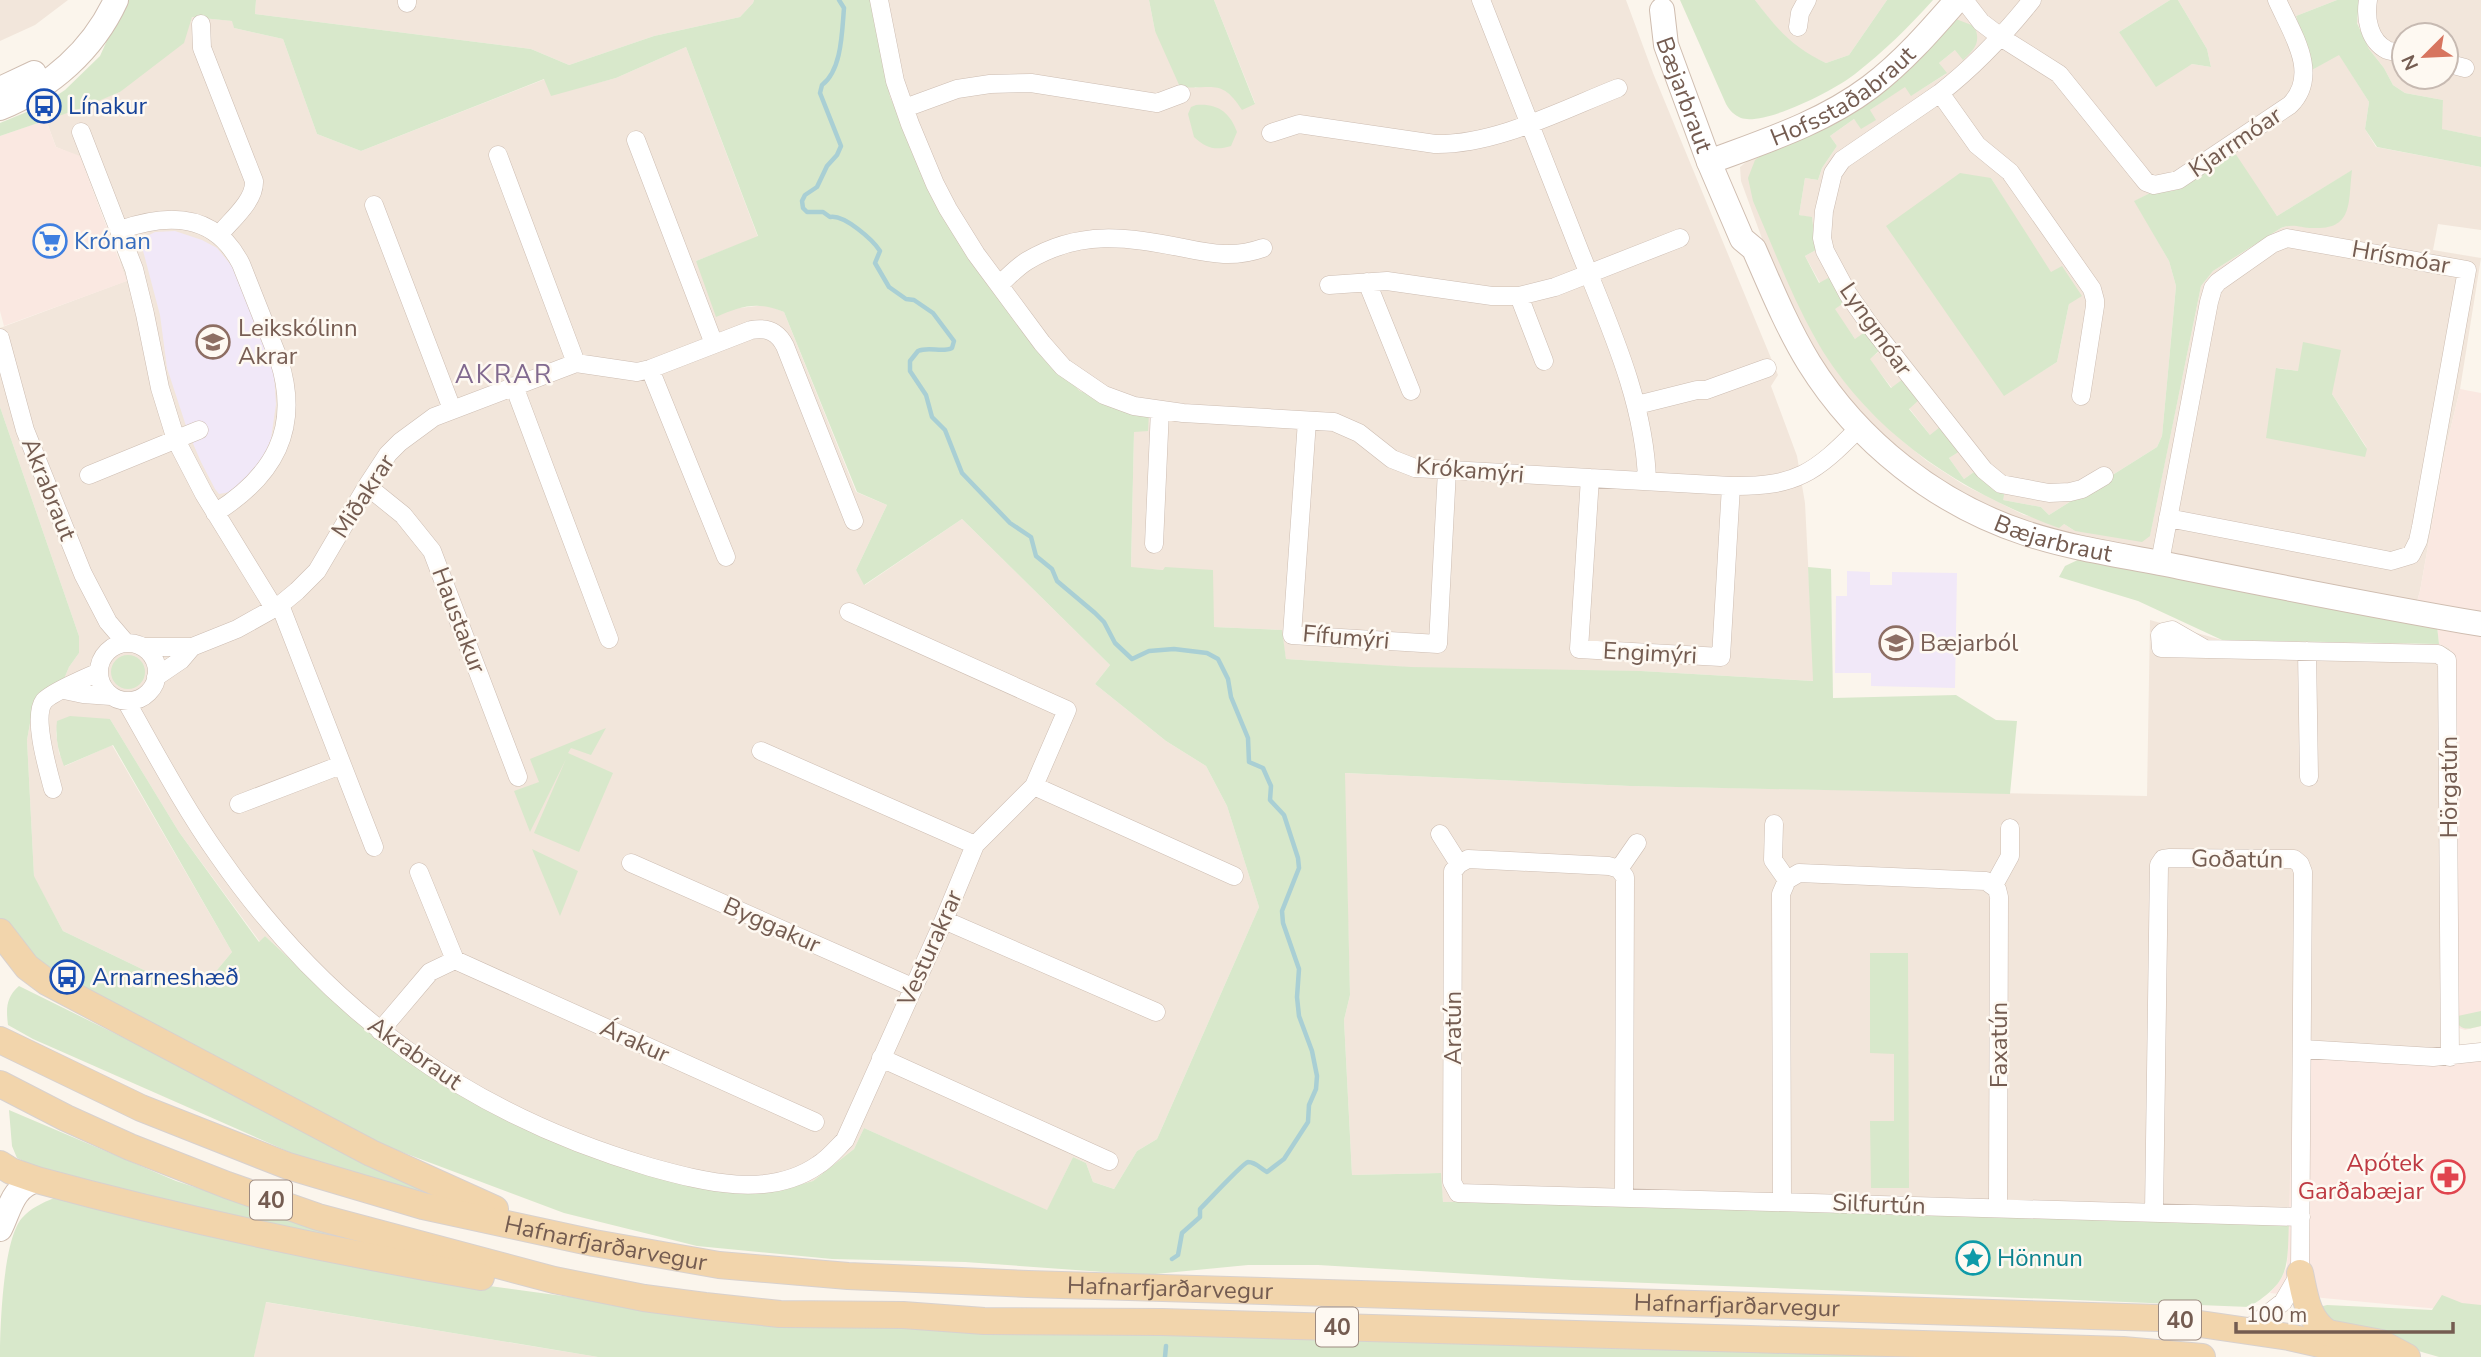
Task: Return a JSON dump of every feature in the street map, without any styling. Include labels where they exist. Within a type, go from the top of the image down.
[{"type":"main road","points":[[0,932],[27,967],[47,982]]},
{"type":"main road","points":[[0,962],[47,982],[371,1153],[471,1200],[565,1237]]},
{"type":"main road","name":"Hafnarfjarðarvegur","points":[[0,1040],[141,1108],[288,1166],[423,1206],[565,1237],[719,1265],[848,1276],[1041,1284],[2159,1318],[2247,1330],[2377,1357]]},
{"type":"main road","name":"Hafnarfjarðarvegur","points":[[0,1084],[130,1147],[253,1194],[355,1228],[554,1280],[644,1298],[780,1314],[903,1315],[984,1321],[1162,1322],[1806,1340],[2123,1350],[2202,1357]]},
{"type":"main road","points":[[0,1164],[37,1180],[207,1224],[351,1254],[500,1280],[554,1280]]},
{"type":"main road","points":[[2300,1273],[2309,1311],[2328,1333],[2381,1343],[2407,1357]]},
{"type":"street","points":[[0,89],[45,65],[78,36],[110,0]]},
{"type":"street","points":[[0,108],[42,87],[78,57],[105,23],[116,0]]},
{"type":"street","name":"Krókamýri","points":[[879,0],[895,81],[922,155],[948,209],[999,285],[1052,355],[1076,377],[1118,401],[1160,410],[1334,422],[1359,433],[1392,459],[1408,466],[1731,486],[1771,485],[1809,472],[1828,459],[1859,428]]},
{"type":"street","points":[[1480,0],[1637,405],[1643,434],[1647,481]]},
{"type":"street","points":[[1797,27],[1807,0]]},
{"type":"street","name":"Hofsstaðabraut","points":[[1717,159],[1820,117],[1869,88],[1900,61],[1958,0]]},
{"type":"street","name":"Kjarrmóar","points":[[1964,0],[1981,22],[2002,38],[2055,69],[2146,182],[2154,185],[2178,180],[2290,105],[2299,94],[2305,80],[2304,64],[2277,0]]},
{"type":"street","points":[[2002,38],[2032,0]]},
{"type":"street","points":[[2368,0],[2366,20],[2370,30],[2390,50]]},
{"type":"street","name":"Bæjarbraut","points":[[1660,5],[1680,38],[1717,159],[1755,233],[1754,249],[1780,309],[1805,356],[1859,428],[1903,466],[1944,496],[1989,520],[2070,545],[2481,624]]},
{"type":"street","points":[[201,24],[202,48],[254,181],[254,190],[249,198],[219,234]]},
{"type":"street","name":"Lyngmóar","points":[[2002,38],[1973,68],[1837,166],[1824,211],[1822,238],[1825,251],[1868,324],[1994,480],[2010,486],[2059,494],[2082,489],[2104,476]]},
{"type":"street","points":[[2460,67],[2465,68]]},
{"type":"street","points":[[905,108],[957,89],[990,84],[1031,83],[1157,103],[1181,94]]},
{"type":"street","points":[[1271,133],[1299,124],[1453,144],[1484,138],[1618,88]]},
{"type":"street","points":[[1940,93],[1977,145],[2010,172],[2094,295],[2095,306],[2081,396]]},
{"type":"street","points":[[81,132],[120,230],[140,292],[159,388],[176,440],[215,513],[277,607],[374,847]]},
{"type":"street","points":[[636,139],[714,344]]},
{"type":"street","points":[[498,155],[576,363]]},
{"type":"street","points":[[374,205],[452,409]]},
{"type":"street","points":[[120,230],[151,220],[173,219],[196,223],[219,234],[236,254],[246,273],[283,373],[287,401],[284,429],[271,461],[250,488],[215,513]]},
{"type":"street","points":[[999,285],[1025,262],[1068,242],[1087,238],[1137,240],[1224,256],[1246,254],[1263,248]]},
{"type":"street","points":[[1329,285],[1387,281],[1492,296],[1519,296],[1555,287],[1680,238]]},
{"type":"street","name":"Hrísmóar","points":[[2160,562],[2168,518],[2211,295],[2218,282],[2272,244],[2287,238],[2467,270],[2421,527],[2411,555],[2391,561],[2168,518]]},
{"type":"street","points":[[1367,282],[1411,391]]},
{"type":"street","points":[[1519,296],[1544,361]]},
{"type":"street","name":"Miðakrar","points":[[134,645],[192,647],[237,629],[277,607],[317,571],[367,486],[400,442],[419,427],[452,409],[576,363],[637,372],[760,328],[775,333],[783,341],[854,521]]},
{"type":"street","name":"Akrabraut","points":[[0,338],[9,380],[25,430],[94,597],[108,622],[134,645]]},
{"type":"street","points":[[1637,405],[1698,390],[1705,391],[1767,368]]},
{"type":"street","points":[[650,369],[726,557]]},
{"type":"street","points":[[514,386],[609,639]]},
{"type":"street","points":[[1154,544],[1160,410]]},
{"type":"street","name":"Fífumýri","points":[[1307,421],[1292,635],[1438,644],[1447,470]]},
{"type":"street","points":[[89,475],[199,430]]},
{"type":"street","name":"Engimýri","points":[[1590,478],[1579,649],[1721,657],[1731,486]]},
{"type":"street","name":"Haustakur","points":[[367,486],[402,515],[432,551],[518,777]]},
{"type":"street","name":"Akrabraut","points":[[94,597],[102,637],[108,650]]},
{"type":"street","name":"Vesturakrar","points":[[789,1180],[819,1165],[845,1140],[975,845],[1034,786],[1067,710],[849,612]]},
{"type":"street","points":[[64,690],[119,698],[143,697],[153,684],[154,660],[134,645],[116,645],[108,650],[99,664],[100,681],[119,698]]},
{"type":"street","name":"Miðakrar","points":[[153,684],[192,647]]},
{"type":"street","name":"Hörgatún","points":[[2206,649],[2438,654],[2447,660],[2450,1057]]},
{"type":"street","points":[[2307,651],[2309,777]]},
{"type":"street","points":[[52,789],[46,764],[40,710],[45,700],[99,672]]},
{"type":"street","name":"Akrabraut","points":[[153,684],[147,716],[156,750]]},
{"type":"street","name":"Akrabraut","points":[[119,698],[156,750],[194,821],[270,925],[332,990],[411,1054],[495,1105],[574,1142],[669,1172],[735,1184],[763,1186],[789,1180]]},
{"type":"street","points":[[761,751],[975,845]]},
{"type":"street","points":[[239,804],[341,765]]},
{"type":"street","points":[[1034,786],[1234,876]]},
{"type":"street","points":[[1774,824],[1773,860],[1787,880]]},
{"type":"street","points":[[1782,1201],[1781,894],[1787,880],[1799,873],[1986,881],[1994,885],[2010,856],[2010,828]]},
{"type":"street","points":[[1440,834],[1459,864],[1468,859],[1609,866],[1619,869],[1625,882],[1624,1198]]},
{"type":"street","points":[[1619,869],[1637,843]]},
{"type":"street","name":"Goðatún","points":[[2154,1212],[2159,865],[2164,859],[2294,859],[2303,872],[2300,1273]]},
{"type":"street","name":"Byggakur","points":[[631,863],[912,987]]},
{"type":"street","name":"Aratún","points":[[1458,1194],[1452,1182],[1452,1142],[1453,871],[1459,864]]},
{"type":"street","points":[[380,1031],[430,972],[455,960],[419,872]]},
{"type":"street","name":"Faxatún","points":[[1994,885],[1999,897],[1998,1207]]},
{"type":"street","points":[[944,920],[1156,1012]]},
{"type":"street","name":"Árakur","points":[[455,960],[815,1122]]},
{"type":"street","points":[[2302,1049],[2450,1057],[2481,1052]]},
{"type":"street","points":[[881,1058],[1109,1161]]},
{"type":"street","points":[[0,1229],[15,1195],[28,1183],[37,1180]]},
{"type":"street","name":"Silfurtún","points":[[1458,1194],[2301,1217]]},
{"type":"street","points":[[2247,1330],[2283,1302],[2300,1273]]},
{"type":"shaded area","points":[[0,0],[68,0],[35,25],[0,41]]},
{"type":"shaded area","points":[[256,0],[754,0],[740,17],[654,36],[569,65],[531,49],[255,14]]},
{"type":"shaded area","points":[[875,0],[1149,0],[1155,31],[1195,88],[1207,85],[1222,88],[1234,98],[1255,103],[1214,0],[1626,0],[1653,73],[1778,375],[1771,386],[1797,456],[1805,503],[1814,681],[1641,671],[1449,670],[1286,659],[1281,630],[1214,627],[1164,570],[1131,568],[1134,432],[1126,408],[1080,391],[1035,348],[906,132],[890,97]]},
{"type":"shaded area","points":[[1755,0],[1887,0],[1849,55],[1826,63],[1802,52],[1775,27]]},
{"type":"shaded area","points":[[1966,0],[2170,0],[2119,32],[2183,68],[2192,64],[2211,67],[2207,49],[2178,0],[2337,0],[2296,16],[2312,70],[2339,54],[2369,102],[2365,129],[2376,147],[2481,167],[2481,230],[2438,224],[2433,250],[2481,258],[2460,389],[2444,456],[2416,605],[2100,545],[2020,520],[1956,490],[1927,470],[1884,436],[1846,395],[1817,357],[1779,285],[1741,181],[1740,167],[1756,154],[1805,129]],"holes":[[[1977,37],[1939,63],[1946,74],[1912,95],[1905,86],[1870,110],[1862,128],[1854,119],[1830,136],[1837,146],[1822,168],[1818,180],[1805,178],[1799,215],[1812,218],[1816,250],[1805,256],[1820,283],[1844,302],[1834,309],[1855,339],[1880,351],[1869,359],[1892,388],[1918,400],[1909,408],[1930,435],[1959,451],[1949,458],[1964,479],[1974,472],[2003,500],[2041,507],[2049,515],[2157,447],[2162,436],[2176,286],[2169,261],[2135,201],[2152,192],[2173,191],[2234,153],[2277,216],[2351,171],[2310,228],[2292,224],[2281,228],[2213,271],[2201,286],[2150,535],[2075,531],[2064,524],[2024,515],[1964,485],[1927,461],[1866,407],[1841,377],[1815,338],[1788,281],[1793,141]],[[1991,178],[2069,304],[2057,362],[2004,395]],[[2277,368],[2298,371],[2332,394],[2367,448]]]},
{"type":"shaded area","points":[[2359,0],[2481,0],[2481,137],[2441,129],[2443,100],[2402,91],[2460,91],[2460,21],[2390,21],[2390,79],[2369,49],[2357,22]]},
{"type":"shaded area","points":[[192,17],[233,21],[234,28],[283,39],[317,134],[361,151],[545,79],[551,95],[616,78],[686,47],[758,237],[696,261],[739,308],[767,305],[784,312],[856,492],[887,505],[856,570],[865,585],[962,519],[1110,665],[1095,684],[1166,741],[1206,766],[1227,806],[1259,907],[1157,1139],[1137,1151],[1114,1189],[1093,1182],[1086,1163],[1073,1157],[1047,1211],[864,1128],[854,1149],[813,1181],[785,1189],[739,1191],[637,1171],[439,1077],[364,1028],[265,936],[260,942],[179,832],[110,719],[58,721],[56,733],[59,753],[65,766],[112,745],[232,952],[207,982],[173,984],[63,931],[34,877],[27,740],[32,712],[64,679],[79,653],[79,636],[0,407],[0,328],[126,281],[114,242],[80,157],[56,147],[46,120],[120,92]]},
{"type":"shaded area","points":[[46,120],[56,147],[80,156],[127,281],[4,326],[0,311],[0,136]]},
{"type":"shaded area","name":"Leikskólinn Akrar","points":[[175,231],[217,248],[236,271],[274,374],[276,404],[271,439],[262,460],[240,485],[230,492],[219,494],[201,462],[167,368],[160,315],[141,243],[145,237],[155,232]]},
{"type":"shaded area","points":[[2460,389],[2481,393],[2481,1026],[2465,1030],[2459,1028],[2453,1017],[2456,658],[2449,648],[2439,644],[2437,626],[2416,605],[2444,456]]},
{"type":"shaded area","name":"Bæjarból","points":[[1847,571],[1870,572],[1870,585],[1892,585],[1892,572],[1957,573],[1955,688],[1871,686],[1871,673],[1835,673],[1836,596],[1847,596]]},
{"type":"shaded area","points":[[2150,620],[2222,640],[2439,644],[2449,648],[2456,658],[2452,1041],[2436,1060],[2295,1058],[2289,1222],[1591,1201],[1443,1202],[1440,1173],[1352,1175],[1344,1020],[1350,995],[1344,773],[1630,786],[2147,796]]},
{"type":"shaded area","points":[[2481,1056],[2481,1313],[2270,1293],[2287,1266],[2294,1058],[2436,1060]]},
{"type":"shaded area","points":[[265,1302],[598,1357],[254,1357]]},
{"type":"green space","points":[[125,0],[256,0],[255,14],[531,49],[569,65],[654,36],[740,17],[754,0],[875,0],[890,97],[906,132],[1035,348],[1080,391],[1149,413],[1148,431],[1134,432],[1131,567],[1213,570],[1214,627],[1282,630],[1286,659],[1411,667],[1641,671],[1813,681],[1808,567],[1831,569],[1833,698],[1956,695],[1996,720],[2017,721],[2010,794],[1630,786],[1345,773],[1350,995],[1344,1020],[1352,1175],[1441,1173],[1443,1202],[1591,1201],[2289,1222],[2287,1262],[2280,1281],[2263,1298],[2249,1307],[1572,1280],[1318,1265],[1248,1265],[1145,1275],[965,1262],[832,1259],[697,1246],[564,1213],[383,1145],[49,975],[0,921],[0,407],[79,636],[79,653],[64,679],[32,712],[27,740],[34,876],[63,931],[173,984],[207,982],[232,952],[113,745],[64,766],[57,744],[57,721],[70,716],[110,719],[179,832],[259,942],[265,936],[364,1028],[439,1077],[513,1120],[739,1191],[785,1189],[813,1181],[854,1149],[864,1128],[1047,1210],[1073,1157],[1086,1163],[1093,1182],[1114,1189],[1137,1151],[1157,1139],[1259,907],[1227,806],[1206,766],[1166,741],[1095,684],[1110,665],[962,519],[864,585],[856,570],[887,505],[857,492],[784,312],[750,306],[716,317],[696,261],[758,236],[686,47],[616,78],[551,96],[544,79],[361,151],[317,134],[283,39],[234,28],[232,21],[192,17],[184,43],[120,92],[0,136],[0,123],[41,106],[65,90],[100,56]]},
{"type":"green space","points":[[1149,0],[1214,0],[1255,104],[1242,110],[1222,89],[1180,87],[1155,31]]},
{"type":"green space","points":[[1680,0],[1755,0],[1786,36],[1804,51],[1826,63],[1849,55],[1887,0],[1933,0],[1886,48],[1845,81],[1800,105],[1752,119],[1736,116],[1726,104]]},
{"type":"green space","points":[[2170,0],[2178,0],[2207,49],[2211,67],[2192,64],[2156,87],[2119,32]]},
{"type":"green space","points":[[2337,0],[2359,0],[2357,23],[2369,49],[2390,79],[2390,91],[2443,100],[2442,129],[2481,137],[2481,167],[2377,147],[2365,129],[2369,102],[2339,55],[2312,70],[2296,16]]},
{"type":"green space","points":[[1956,19],[1974,26],[1977,41],[1973,49],[1963,60],[1955,50],[1939,63],[1947,73],[1911,96],[1905,87],[1870,110],[1876,120],[1861,129],[1854,119],[1830,136],[1837,146],[1822,168],[1818,180],[1805,178],[1799,215],[1812,217],[1816,250],[1805,256],[1819,283],[1830,277],[1845,302],[1835,309],[1855,339],[1865,332],[1880,350],[1870,359],[1891,388],[1903,379],[1919,400],[1909,409],[1930,435],[1940,427],[1960,451],[1949,458],[1964,479],[1974,472],[1988,484],[2005,490],[2003,500],[2041,507],[2049,515],[2157,447],[2162,436],[2176,286],[2169,261],[2134,201],[2152,192],[2173,191],[2235,153],[2277,216],[2352,170],[2349,203],[2342,219],[2336,224],[2326,227],[2281,228],[2213,271],[2201,286],[2150,536],[2142,542],[2075,531],[2064,524],[2059,528],[2022,513],[1952,477],[1889,430],[1837,372],[1815,338],[1790,288],[1753,201],[1748,178],[1755,160]]},
{"type":"green space","points":[[1191,107],[1216,107],[1231,119],[1237,132],[1231,146],[1211,148],[1194,137],[1188,114]]},
{"type":"green space","points":[[1960,173],[1991,178],[2051,272],[2062,266],[2082,296],[2069,304],[2057,362],[2004,396],[1886,226]]},
{"type":"green space","points":[[2303,342],[2341,350],[2332,394],[2367,449],[2365,457],[2266,438],[2276,368],[2298,371]]},
{"type":"green space","points":[[2082,558],[2437,626],[2439,644],[2222,640],[2138,601],[2059,577],[2065,566]]},
{"type":"green space","points":[[128,655],[140,660],[145,672],[140,684],[128,689],[116,684],[111,672],[116,660]]},
{"type":"green space","points":[[606,728],[591,755],[571,748],[568,753],[613,773],[579,852],[534,833],[566,759],[530,832],[514,791],[539,782],[530,759]]},
{"type":"green space","points":[[532,849],[578,871],[560,916]]},
{"type":"green space","points":[[1870,953],[1908,953],[1909,1188],[1871,1188],[1870,1121],[1894,1121],[1894,1054],[1870,1053]]},
{"type":"green space","points":[[19,986],[456,1202],[337,1173],[33,1039],[8,1025],[8,1004]]},
{"type":"green space","points":[[2481,1011],[2481,1026],[2468,1029],[2461,1027],[2453,1017]]},
{"type":"green space","points":[[9,1110],[176,1181],[283,1216],[403,1248],[384,1251],[169,1203],[36,1167],[17,1158],[12,1146]]},
{"type":"green space","points":[[54,1198],[482,1285],[607,1302],[1962,1357],[598,1357],[266,1302],[254,1357],[0,1357],[4,1284],[16,1229],[29,1211]]},
{"type":"green space","points":[[2442,1295],[2462,1303],[2481,1305],[2481,1357],[2439,1357],[2332,1326],[2320,1309],[2327,1305],[2432,1310]]},
{"type":"waterway","points":[[839,0],[844,8],[840,50],[834,70],[822,85],[820,93],[841,146],[817,187],[805,195],[803,208],[807,212],[823,212],[843,220],[865,235],[880,251],[875,263],[889,287],[933,313],[954,341],[952,348],[918,351],[910,361],[910,371],[926,395],[932,417],[945,430],[962,473],[1010,523],[1031,537],[1036,556],[1052,569],[1057,581],[1104,622],[1115,643],[1132,659],[1149,651],[1174,649],[1207,653],[1218,659],[1228,679],[1231,697],[1248,738],[1249,762],[1263,768],[1271,786],[1270,800],[1284,815],[1298,858],[1299,868],[1282,911],[1283,923],[1299,969],[1299,1016],[1312,1051],[1317,1076],[1316,1089],[1309,1105],[1308,1122],[1284,1159],[1267,1172],[1248,1162],[1232,1175],[1200,1209],[1200,1217],[1182,1233],[1178,1255],[1172,1259]]},
{"type":"waterway","points":[[1165,1357],[1166,1346]]},
{"type":"place","name":"Línakur","points":[[44,106]]},
{"type":"place","name":"Krónan","points":[[50,241]]},
{"type":"place","name":"Leikskólinn Akrar","points":[[213,342]]},
{"type":"place","name":"Bæjarból","points":[[1896,643]]},
{"type":"place","name":"Arnarneshæð","points":[[67,977]]},
{"type":"place","name":"Apótek Garðabæjar","points":[[2448,1177]]},
{"type":"place","name":"Hönnun","points":[[1973,1258]]},
{"type":"district","name":"AKRAR","points":[[504,374]]}]
